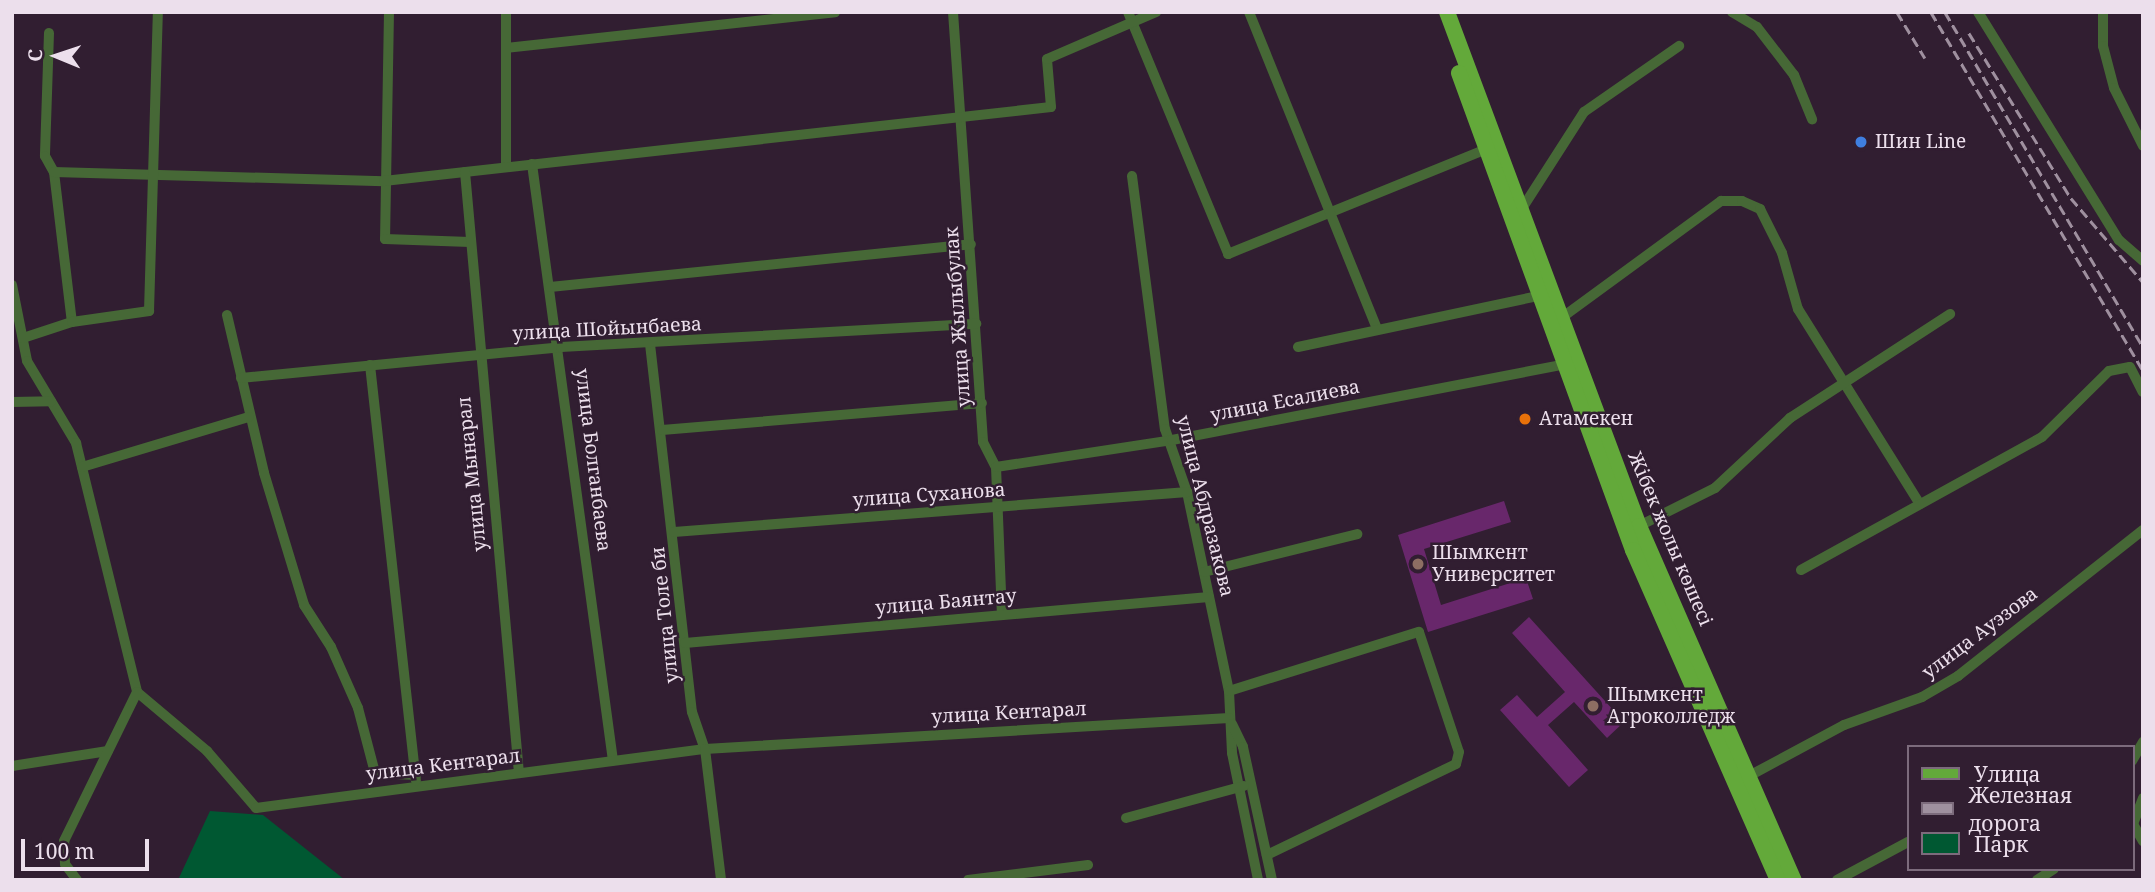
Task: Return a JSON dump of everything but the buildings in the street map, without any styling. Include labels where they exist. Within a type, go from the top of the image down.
[{"type":"main road","name":"Жібек жолы көшесі","points":[[1435,12],[1489,148],[1542,295],[1639,526],[1794,880]]},
{"type":"main road","name":"Жібек жолы көшесі","points":[[1447,12],[1564,316],[1572,362],[1633,550],[1777,880]]},
{"type":"street","points":[[23,338],[72,322],[149,311],[151,174],[158,12]]},
{"type":"street","points":[[388,12],[384,239],[470,242]]},
{"type":"street","points":[[506,12],[506,167]]},
{"type":"street","points":[[506,48],[835,12]]},
{"type":"street","name":"улица Жылыбулак","points":[[953,12],[983,442],[996,467],[995,507],[1002,615]]},
{"type":"street","points":[[54,172],[384,181],[1051,107],[1047,59],[1130,17],[1156,12]]},
{"type":"street","points":[[1250,12],[1377,327]]},
{"type":"street","points":[[1732,12],[1757,27],[1794,75],[1812,119]]},
{"type":"street","points":[[1978,12],[2112,229],[2143,261]]},
{"type":"street","points":[[2103,12],[2103,46],[2114,88],[2143,146]]},
{"type":"street","points":[[1130,17],[1228,254],[1489,148]]},
{"type":"street","points":[[49,33],[45,156],[54,172],[72,322]]},
{"type":"street","points":[[1524,207],[1584,112],[1679,46]]},
{"type":"street","name":"улица Болганбаева","points":[[532,164],[561,347],[613,761]]},
{"type":"street","name":"улица Мынарал","points":[[465,172],[478,355],[519,773]]},
{"type":"street","name":"улица Абдразакова","points":[[1132,176],[1166,429],[1172,440],[1187,492],[1230,691],[1229,718],[1238,787],[1258,880]]},
{"type":"street","points":[[1564,316],[1721,201],[1742,201],[1760,209],[1782,253],[1798,309],[1844,387],[1920,504]]},
{"type":"street","points":[[550,287],[971,244]]},
{"type":"street","points":[[12,285],[27,361],[76,443],[137,692],[64,841],[65,864],[77,880]]},
{"type":"street","points":[[1298,347],[1377,327],[1542,295]]},
{"type":"street","points":[[1639,526],[1715,488],[1790,418],[1844,387],[1950,314]]},
{"type":"street","points":[[227,315],[249,417],[293,576],[358,708],[375,773],[416,781],[370,365]]},
{"type":"street","name":"улица Шойынбаева","points":[[241,378],[561,347],[976,324]]},
{"type":"street","name":"улица Толе би","points":[[650,344],[674,532],[692,712],[705,749],[721,880]]},
{"type":"street","name":"улица Есалиева","points":[[996,467],[1172,440],[1572,362]]},
{"type":"street","points":[[1801,570],[2042,437],[2109,371],[2130,367],[2143,392]]},
{"type":"street","points":[[12,402],[51,401]]},
{"type":"street","points":[[662,430],[982,403]]},
{"type":"street","points":[[82,467],[249,417]]},
{"type":"street","name":"улица Суханова","points":[[674,532],[1187,492]]},
{"type":"street","name":"улица Ауэзова","points":[[1749,776],[1844,726],[1922,697],[1958,676],[2143,530]]},
{"type":"street","points":[[1204,572],[1357,534]]},
{"type":"street","name":"улица Баянтау","points":[[685,643],[1209,597]]},
{"type":"street","points":[[1230,691],[1419,632],[1459,752],[1456,764],[1267,855]]},
{"type":"street","name":"улица Кентарал","points":[[137,692],[207,751],[256,808],[416,781],[519,773],[705,749],[1229,718]]},
{"type":"street","name":"улица Абдразакова","points":[[1229,718],[1252,784],[1272,880]]},
{"type":"street","points":[[2134,758],[2143,742]]},
{"type":"street","points":[[12,766],[107,751]]},
{"type":"street","points":[[1126,818],[1252,784]]},
{"type":"street","points":[[2134,821],[2143,798]]},
{"type":"street","points":[[2134,826],[2143,841]]},
{"type":"street","points":[[1837,880],[1906,843]]},
{"type":"street","points":[[968,880],[1088,865]]},
{"type":"green space","points":[[210,811],[263,815],[345,880],[178,880]]},
{"type":"railway","points":[[1897,12],[1925,58]]},
{"type":"railway","points":[[1931,12],[2143,371]]},
{"type":"railway","points":[[1945,12],[2143,347]]},
{"type":"railway","points":[[1969,33],[2071,198],[2143,282]]},
{"type":"place","name":"Шин Line","points":[[1861,142]]},
{"type":"place","name":"Атамекен","points":[[1525,419]]},
{"type":"place","name":"Шымкент Университет","points":[[1418,564]]},
{"type":"place","name":"Шымкент Агроколледж","points":[[1593,706]]}]
